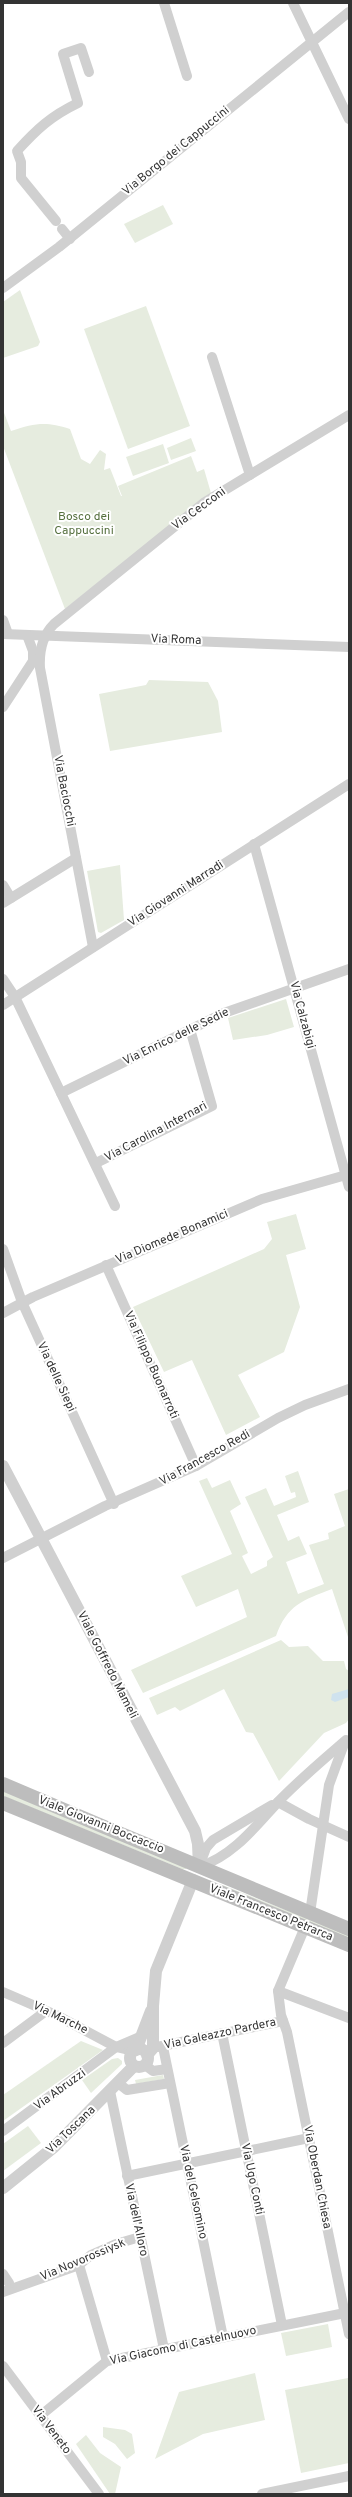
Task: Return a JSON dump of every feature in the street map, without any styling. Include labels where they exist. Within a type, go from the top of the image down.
[{"type":"main road","name":"Viale Giovanni Boccaccio","points":[[3,1784],[199,1867]]},
{"type":"main road","name":"Viale Giovanni Boccaccio","points":[[3,1803],[193,1880]]},
{"type":"main road","name":"Viale Francesco Petrarca","points":[[199,1867],[349,1929]]},
{"type":"main road","name":"Viale Francesco Petrarca","points":[[193,1880],[349,1945]]},
{"type":"street","points":[[164,3],[187,76]]},
{"type":"street","points":[[293,3],[349,119]]},
{"type":"street","name":"Via Borgo dei Cappuccini","points":[[3,288],[70,239],[349,12]]},
{"type":"street","points":[[70,239],[21,178],[21,162],[17,151],[44,123],[57,113],[78,103],[63,54],[81,48],[89,72]]},
{"type":"street","points":[[212,357],[250,475]]},
{"type":"street","name":"Via Cecconi","points":[[46,636],[61,619],[205,502],[349,415]]},
{"type":"street","points":[[61,619],[64,629],[70,636]]},
{"type":"street","points":[[3,620],[6,634]]},
{"type":"street","name":"Via Roma","points":[[6,634],[349,647]]},
{"type":"street","points":[[3,707],[33,661],[34,653],[27,635]]},
{"type":"street","name":"Via Baciocchi","points":[[46,636],[41,648],[40,668],[93,946]]},
{"type":"street","points":[[27,670],[40,668]]},
{"type":"street","name":"Via Giovanni Marradi","points":[[3,1005],[93,946],[349,784]]},
{"type":"street","name":"Via Calzabigi","points":[[254,844],[349,1187]]},
{"type":"street","points":[[3,885],[7,900],[76,858]]},
{"type":"street","name":"Via Enrico delle Sedie","points":[[61,1093],[190,1029],[244,1005],[349,969]]},
{"type":"street","points":[[3,979],[14,997],[96,1163],[115,1206]]},
{"type":"street","name":"Via Carolina Internari","points":[[96,1163],[212,1106],[190,1029]]},
{"type":"street","name":"Via Diomede Bonamici","points":[[3,1313],[22,1302],[106,1265],[267,1197],[346,1175]]},
{"type":"street","name":"Via delle Siepi","points":[[3,1249],[22,1302],[114,1504]]},
{"type":"street","name":"Via Filippo Buonarroti","points":[[106,1265],[196,1466]]},
{"type":"street","name":"Via Francesco Redi","points":[[3,1558],[41,1538],[196,1466],[278,1418],[305,1405],[349,1389]]},
{"type":"street","name":"Viale Goffredo Mameli","points":[[3,1466],[195,1830],[198,1844],[199,1867]]},
{"type":"street","points":[[199,1867],[221,1857],[255,1829],[278,1802],[347,1738]]},
{"type":"street","points":[[310,1913],[322,1825],[332,1775],[347,1738]]},
{"type":"street","points":[[148,2056],[158,1965],[206,1848],[213,1840],[278,1802]]},
{"type":"street","points":[[278,1802],[349,1837]]},
{"type":"street","points":[[305,1927],[278,1991],[349,2018]]},
{"type":"street","name":"Via Galeazzo Pardera","points":[[148,2056],[222,2034],[283,2021],[278,1991]]},
{"type":"street","name":"Via Marche","points":[[3,1992],[46,2011],[116,2047],[134,2051]]},
{"type":"street","points":[[134,2051],[142,2036],[153,2006]]},
{"type":"street","points":[[3,2043],[46,2011]]},
{"type":"street","name":"Via Oberdan Chiesa","points":[[283,2021],[287,2032],[349,2334]]},
{"type":"street","name":"Via Ugo Conti","points":[[222,2034],[282,2325]]},
{"type":"street","points":[[116,2047],[142,2036]]},
{"type":"street","name":"Via Abruzzi","points":[[3,2132],[116,2047]]},
{"type":"street","points":[[134,2051],[143,2050],[148,2056],[153,2071],[167,2069]]},
{"type":"street","name":"Via del Gelsomino","points":[[148,2056],[167,2069],[188,2163],[223,2337]]},
{"type":"street","name":"Via Toscana","points":[[3,2188],[47,2154],[114,2087],[148,2056]]},
{"type":"street","points":[[114,2087],[127,2090],[170,2083]]},
{"type":"street","name":"Via dell'Alloro","points":[[114,2087],[127,2176],[164,2348]]},
{"type":"street","points":[[127,2176],[309,2138]]},
{"type":"street","name":"Via Novorossiysk","points":[[3,2292],[79,2265],[91,2255],[116,2244],[140,2237]]},
{"type":"street","points":[[79,2265],[107,2361]]},
{"type":"street","points":[[3,2274],[9,2283]]},
{"type":"street","name":"Via Giacomo di Castelnuovo","points":[[40,2416],[107,2361],[164,2348],[345,2313]]},
{"type":"street","name":"Via Veneto","points":[[3,2366],[98,2494]]},
{"type":"street","points":[[262,2494],[349,2476]]},
{"type":"green space","points":[[163,205],[173,224],[135,243],[124,224]]},
{"type":"green space","points":[[20,290],[40,342],[38,346],[3,358],[3,302]]},
{"type":"green space","points":[[146,306],[190,426],[128,449],[84,329]]},
{"type":"green space","name":"Bosco dei Cappuccini","points":[[3,410],[11,431],[40,424],[62,426],[70,429],[81,459],[90,464],[100,450],[106,454],[104,470],[110,468],[121,496],[118,486],[191,456],[197,472],[204,469],[211,493],[65,609],[3,446]]},
{"type":"green space","points":[[191,438],[196,451],[171,460],[167,448]]},
{"type":"green space","points":[[163,444],[169,463],[133,476],[126,457]]},
{"type":"green space","points":[[149,680],[208,682],[218,701],[222,732],[110,751],[99,694],[146,685]]},
{"type":"green space","points":[[120,865],[124,920],[101,933],[98,932],[87,871]]},
{"type":"green space","points":[[286,999],[294,1027],[267,1035],[233,1040],[228,1018]]},
{"type":"green space","points":[[296,1214],[306,1249],[286,1255],[300,1307],[284,1352],[238,1375],[260,1417],[226,1435],[192,1360],[164,1372],[133,1307],[264,1249],[272,1239],[267,1222]]},
{"type":"green space","points":[[298,1471],[309,1502],[277,1515],[288,1541],[299,1536],[307,1554],[286,1562],[298,1594],[324,1584],[309,1545],[329,1539],[328,1533],[345,1526],[334,1494],[349,1489],[349,1640],[332,1589],[304,1601],[291,1610],[285,1617],[276,1636],[143,1693],[131,1670],[247,1617],[238,1589],[196,1607],[181,1576],[232,1554],[199,1481],[207,1478],[212,1488],[230,1480],[241,1504],[230,1511],[248,1553],[242,1556],[251,1574],[267,1566],[267,1561],[273,1557],[245,1497],[266,1488],[274,1506],[296,1497],[295,1492],[291,1493],[285,1476]]},
{"type":"green space","points":[[281,1640],[289,1647],[308,1646],[323,1661],[344,1661],[346,1669],[349,1671],[349,1719],[346,1723],[324,1733],[279,1781],[253,1733],[246,1732],[224,1689],[180,1711],[175,1707],[157,1715],[149,1698]]},
{"type":"green space","points":[[3,1789],[186,1866],[186,1869],[182,1869],[3,1796]]},
{"type":"green space","points":[[220,1884],[349,1935],[349,1941],[223,1888]]},
{"type":"green space","points":[[81,2041],[103,2050],[3,2121],[3,2095]]},
{"type":"green space","points":[[118,2058],[122,2061],[122,2064],[91,2093],[82,2080],[112,2059]]},
{"type":"green space","points":[[163,2075],[164,2079],[136,2084],[135,2080]]},
{"type":"green space","points":[[28,2126],[41,2143],[3,2171],[3,2144]]},
{"type":"green space","points":[[328,2324],[332,2347],[286,2356],[281,2333]]},
{"type":"green space","points":[[255,2373],[265,2420],[203,2434],[155,2459],[179,2392]]},
{"type":"green space","points":[[348,2378],[349,2463],[301,2473],[285,2390]]},
{"type":"green space","points":[[103,2427],[125,2430],[132,2434],[135,2453],[127,2459],[115,2444],[103,2437]]},
{"type":"green space","points":[[86,2435],[100,2453],[121,2467],[115,2494],[110,2494],[76,2444]]},
{"type":"water","points":[[349,1689],[349,1697],[335,1702],[331,1700],[332,1694]]}]
